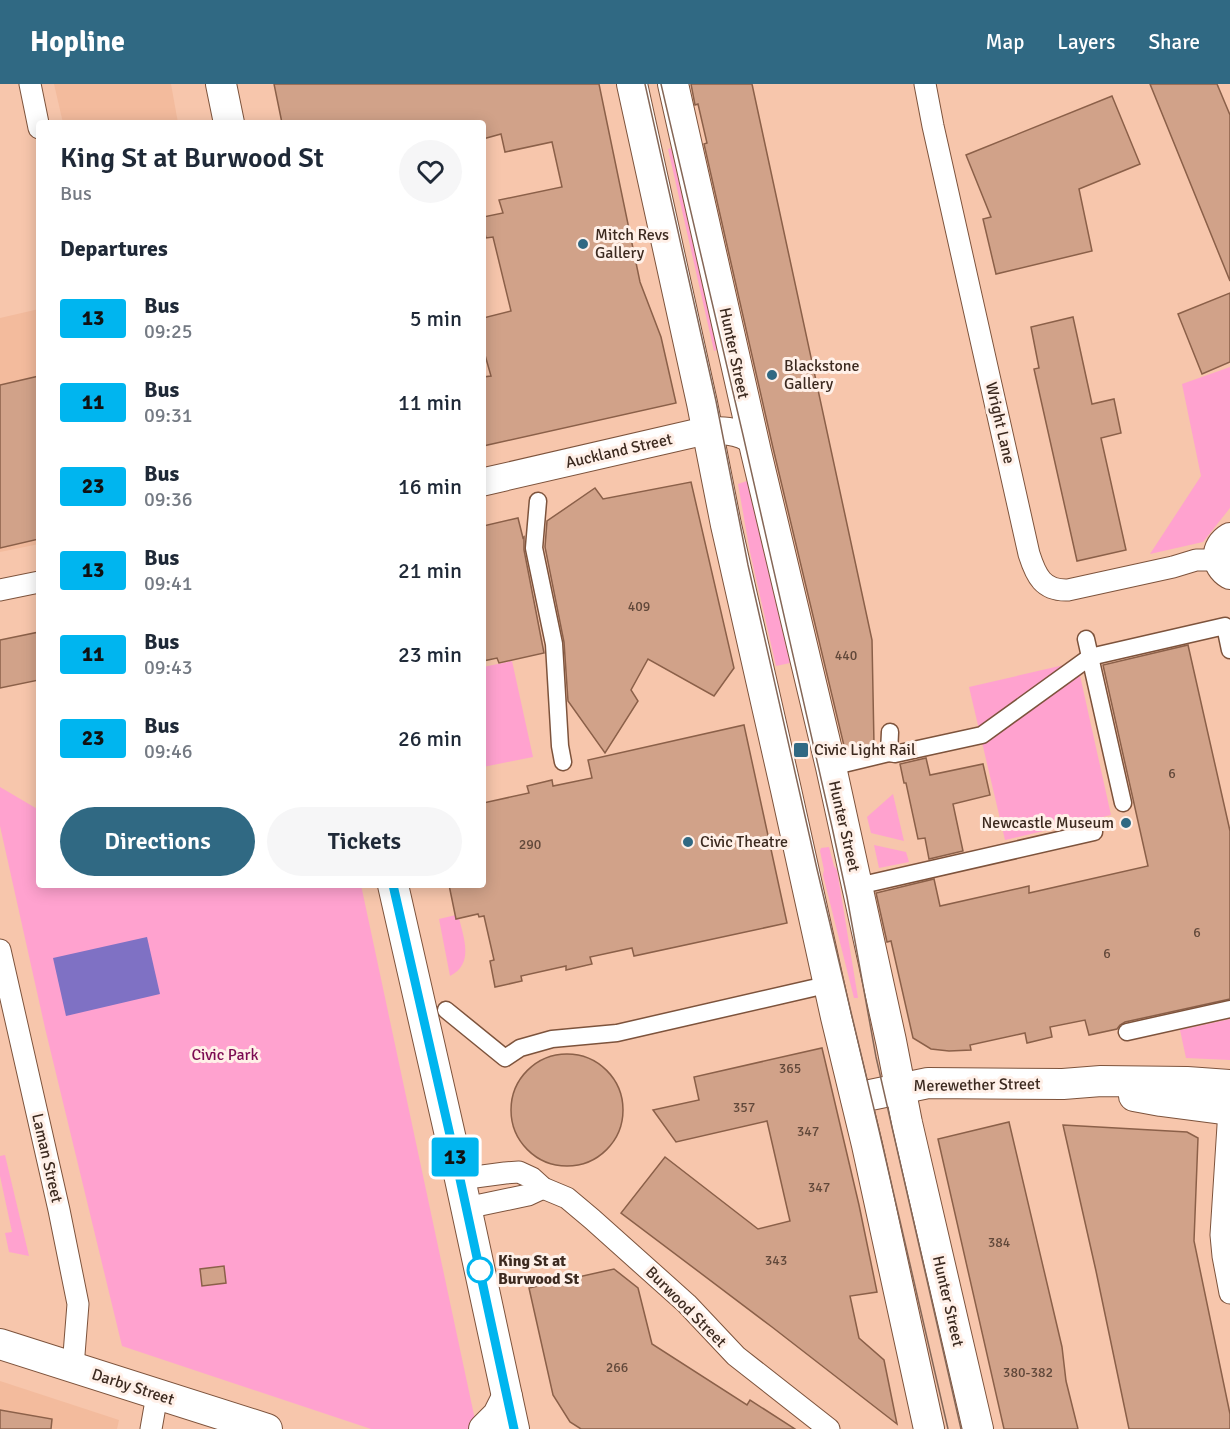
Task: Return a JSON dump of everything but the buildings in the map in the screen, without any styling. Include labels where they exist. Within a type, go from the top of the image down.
[{"type":"main road","points":[[221,84],[228,120]]},
{"type":"main road","points":[[632,84],[708,431],[726,525],[856,1098],[928,1429]]},
{"type":"main road","name":"Hunter Street","points":[[673,84],[831,767],[907,1123],[978,1429]]},
{"type":"main road","points":[[394,888],[514,1429]]},
{"type":"main road","name":"Merewether Street","points":[[856,1098],[928,1083],[1063,1084],[1101,1081],[1186,1082],[1230,1101]]},
{"type":"main road","name":"Darby Street","points":[[0,1344],[267,1429]]},
{"type":"main road","points":[[484,1429],[498,1415],[507,1396]]},
{"type":"street","points":[[30,84],[37,120]]},
{"type":"street","name":"Wright Lane","points":[[925,84],[1029,554],[1037,574],[1051,589],[1068,590],[1173,567],[1227,550]]},
{"type":"street","name":"Auckland Street","points":[[486,481],[708,431],[739,433],[754,442]]},
{"type":"street","points":[[538,501],[534,548],[554,644],[563,762]]},
{"type":"street","points":[[0,590],[36,583]]},
{"type":"street","points":[[831,767],[982,735],[1090,657],[1225,626],[1230,650]]},
{"type":"street","points":[[1086,639],[1123,803]]},
{"type":"street","points":[[889,753],[890,732]]},
{"type":"street","points":[[870,883],[1094,832]]},
{"type":"street","name":"Laman Street","points":[[0,950],[78,1304],[73,1367]]},
{"type":"street","points":[[446,1010],[505,1058],[520,1048],[552,1039],[617,1033],[813,988]]},
{"type":"street","points":[[1127,1032],[1230,1009]]},
{"type":"street","points":[[1230,1101],[1221,1235],[1230,1293]]},
{"type":"street","name":"Burwood Street","points":[[463,1193],[505,1173],[519,1172],[532,1178],[543,1188],[567,1198],[687,1304],[736,1356],[829,1429]]},
{"type":"street","points":[[463,1193],[528,1195],[543,1188]]},
{"type":"street","points":[[151,1429],[157,1395]]},
{"type":"shaded area","points":[[54,84],[171,84],[177,120],[62,120]]},
{"type":"shaded area","points":[[36,310],[36,545],[0,552],[0,318]]},
{"type":"shaded area","points":[[147,937],[160,994],[66,1016],[53,958]]},
{"type":"shaded area","points":[[0,1381],[119,1420],[117,1429],[0,1429]]},
{"type":"green space","points":[[671,148],[717,350],[714,351],[668,149]]},
{"type":"green space","points":[[1230,367],[1230,508],[1203,542],[1150,554],[1201,476],[1182,384]]},
{"type":"green space","points":[[747,481],[790,663],[776,666],[750,552],[738,484]]},
{"type":"green space","points":[[512,661],[533,757],[486,766],[486,666]]},
{"type":"green space","points":[[1077,662],[1111,815],[1005,840],[969,687]]},
{"type":"green space","name":"Civic Park","points":[[0,787],[36,808],[36,888],[362,888],[477,1429],[371,1429],[122,1346],[45,1028],[0,826]]},
{"type":"green space","points":[[893,794],[904,841],[871,833],[867,817]]},
{"type":"green space","points":[[874,845],[906,852],[909,862],[879,868]]},
{"type":"green space","points":[[829,847],[837,870],[858,998],[854,998],[823,875],[820,851],[821,848]]},
{"type":"green space","points":[[456,915],[463,934],[465,958],[457,971],[450,976],[439,919]]},
{"type":"green space","points":[[1230,1019],[1230,1060],[1186,1058],[1180,1030]]},
{"type":"green space","points":[[5,1155],[29,1256],[9,1252],[5,1233],[12,1232],[0,1176],[0,1156]]},
{"type":"tram line","points":[[645,84],[716,401],[748,565],[948,1429]]},
{"type":"tram line","points":[[661,84],[832,827],[876,1057],[961,1429]]},
{"type":"bus line","name":"13","points":[[394,888],[514,1429]]},
{"type":"place","name":"Mitch Revs Gallery","points":[[583,244]]},
{"type":"place","name":"Blackstone Gallery","points":[[772,375]]},
{"type":"place","name":"Civic Light Rail","points":[[801,750]]},
{"type":"place","name":"Newcastle Museum","points":[[1126,823]]},
{"type":"place","name":"Civic Theatre","points":[[688,842]]},
{"type":"place","name":"King St at Burwood St","points":[[480,1270]]}]
